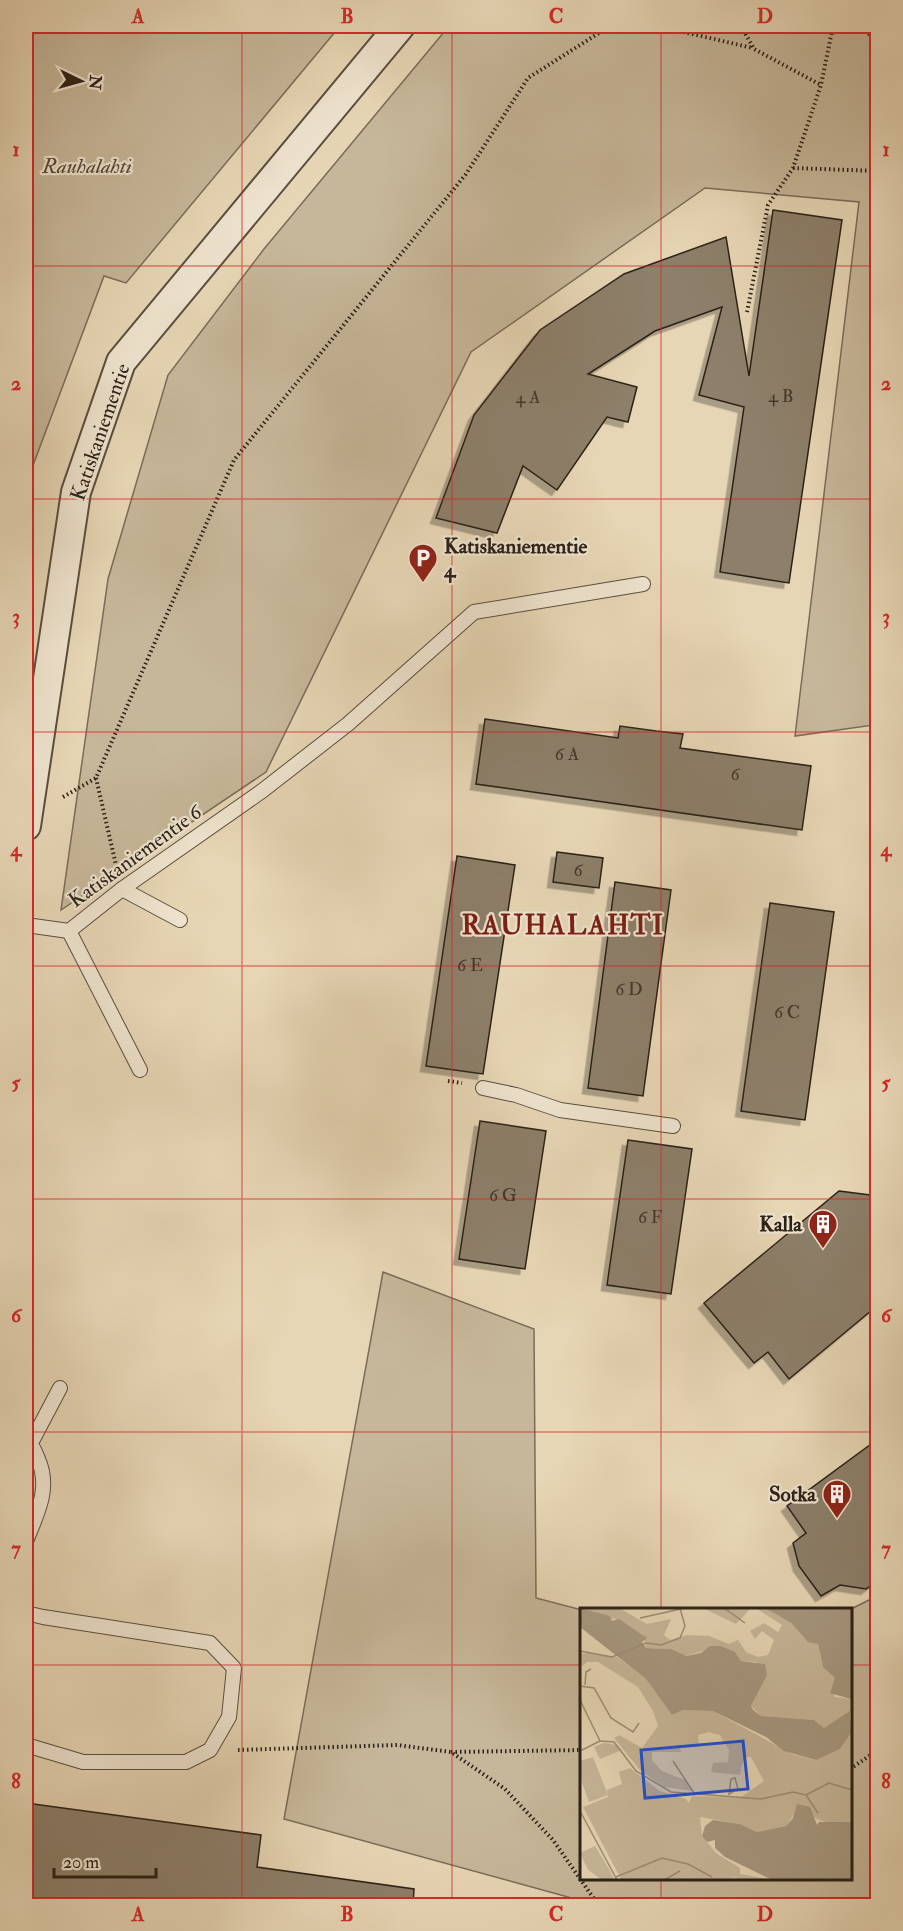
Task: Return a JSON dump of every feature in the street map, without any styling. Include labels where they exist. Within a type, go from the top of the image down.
[{"type":"street","name":"Katiskaniementie","points":[[26,826],[76,492],[121,362],[400,26]]},
{"type":"lane","name":"Katiskaniementie 6","points":[[26,925],[69,931],[122,889],[262,791],[348,724],[474,612],[643,584]]},
{"type":"lane","points":[[122,889],[180,920]]},
{"type":"lane","points":[[69,931],[140,1070]]},
{"type":"lane","points":[[483,1088],[516,1095],[560,1110],[674,1126]]},
{"type":"lane","points":[[26,1541],[42,1503],[44,1471],[28,1441],[60,1388]]},
{"type":"lane","points":[[26,1612],[63,1621],[210,1643],[234,1668],[229,1717],[210,1750],[186,1762],[83,1762],[26,1745]]},
{"type":"path","points":[[60,799],[96,778],[234,460],[466,174],[528,78],[610,26]]},
{"type":"path","points":[[657,26],[754,49],[821,85]]},
{"type":"path","points":[[741,26],[754,49]]},
{"type":"path","points":[[747,312],[768,205],[793,168],[821,85],[833,26]]},
{"type":"path","points":[[857,26],[878,40]]},
{"type":"path","points":[[793,168],[878,171]]},
{"type":"path","points":[[96,778],[122,889]]},
{"type":"path","points":[[210,1750],[397,1745],[451,1752],[580,1750]]},
{"type":"path","points":[[852,1768],[878,1750]]},
{"type":"path","points":[[451,1752],[505,1788],[553,1840],[580,1878]]},
{"type":"path","points":[[581,1880],[599,1905]]},
{"type":"green space","name":"Rauhalahti","points":[[26,26],[340,26],[126,283],[104,276],[26,484]]},
{"type":"green space","points":[[449,26],[877,26],[877,1082],[870,1081],[873,725],[795,736],[859,202],[705,188],[471,352],[266,772],[61,910],[108,579],[168,375],[264,249]]},
{"type":"green space","points":[[383,1272],[534,1329],[536,1598],[580,1609],[580,1880],[852,1880],[852,1608],[877,1596],[877,1905],[597,1905],[284,1819]]},
{"type":"building","points":[[773,210],[842,220],[789,583],[720,572],[744,407],[699,395],[722,307],[655,331],[588,374],[637,387],[628,422],[607,417],[557,490],[523,466],[497,533],[436,518],[474,415],[540,330],[624,274],[726,237],[749,376]]},
{"type":"building","points":[[485,719],[618,738],[620,726],[683,734],[680,748],[811,766],[802,830],[476,784]]},
{"type":"building","points":[[557,852],[603,858],[599,888],[553,882]]},
{"type":"building","points":[[457,856],[515,865],[483,1074],[426,1066]]},
{"type":"building","points":[[615,882],[671,890],[643,1096],[588,1088]]},
{"type":"building","points":[[770,903],[834,912],[805,1120],[741,1111]]},
{"type":"building","points":[[480,1121],[546,1131],[525,1269],[459,1259]]},
{"type":"building","points":[[628,1140],[692,1149],[671,1294],[607,1285]]},
{"type":"building","name":"Kalla","points":[[839,1191],[878,1196],[878,1305],[789,1379],[768,1352],[754,1363],[704,1303]]},
{"type":"building","name":"Sotka","points":[[878,1439],[878,1580],[866,1589],[840,1585],[821,1596],[799,1566],[793,1543],[806,1533],[787,1506]]},
{"type":"building","points":[[26,1803],[261,1835],[257,1867],[414,1889],[413,1905],[26,1905]]},
{"type":"place","name":"Katiskaniementie 4","points":[[423,584]]},
{"type":"place","name":"Kalla","points":[[823,1250]]},
{"type":"place","name":"Sotka","points":[[837,1520]]},
{"type":"district","name":"RAUHALAHTI","points":[[563,925]]}]
